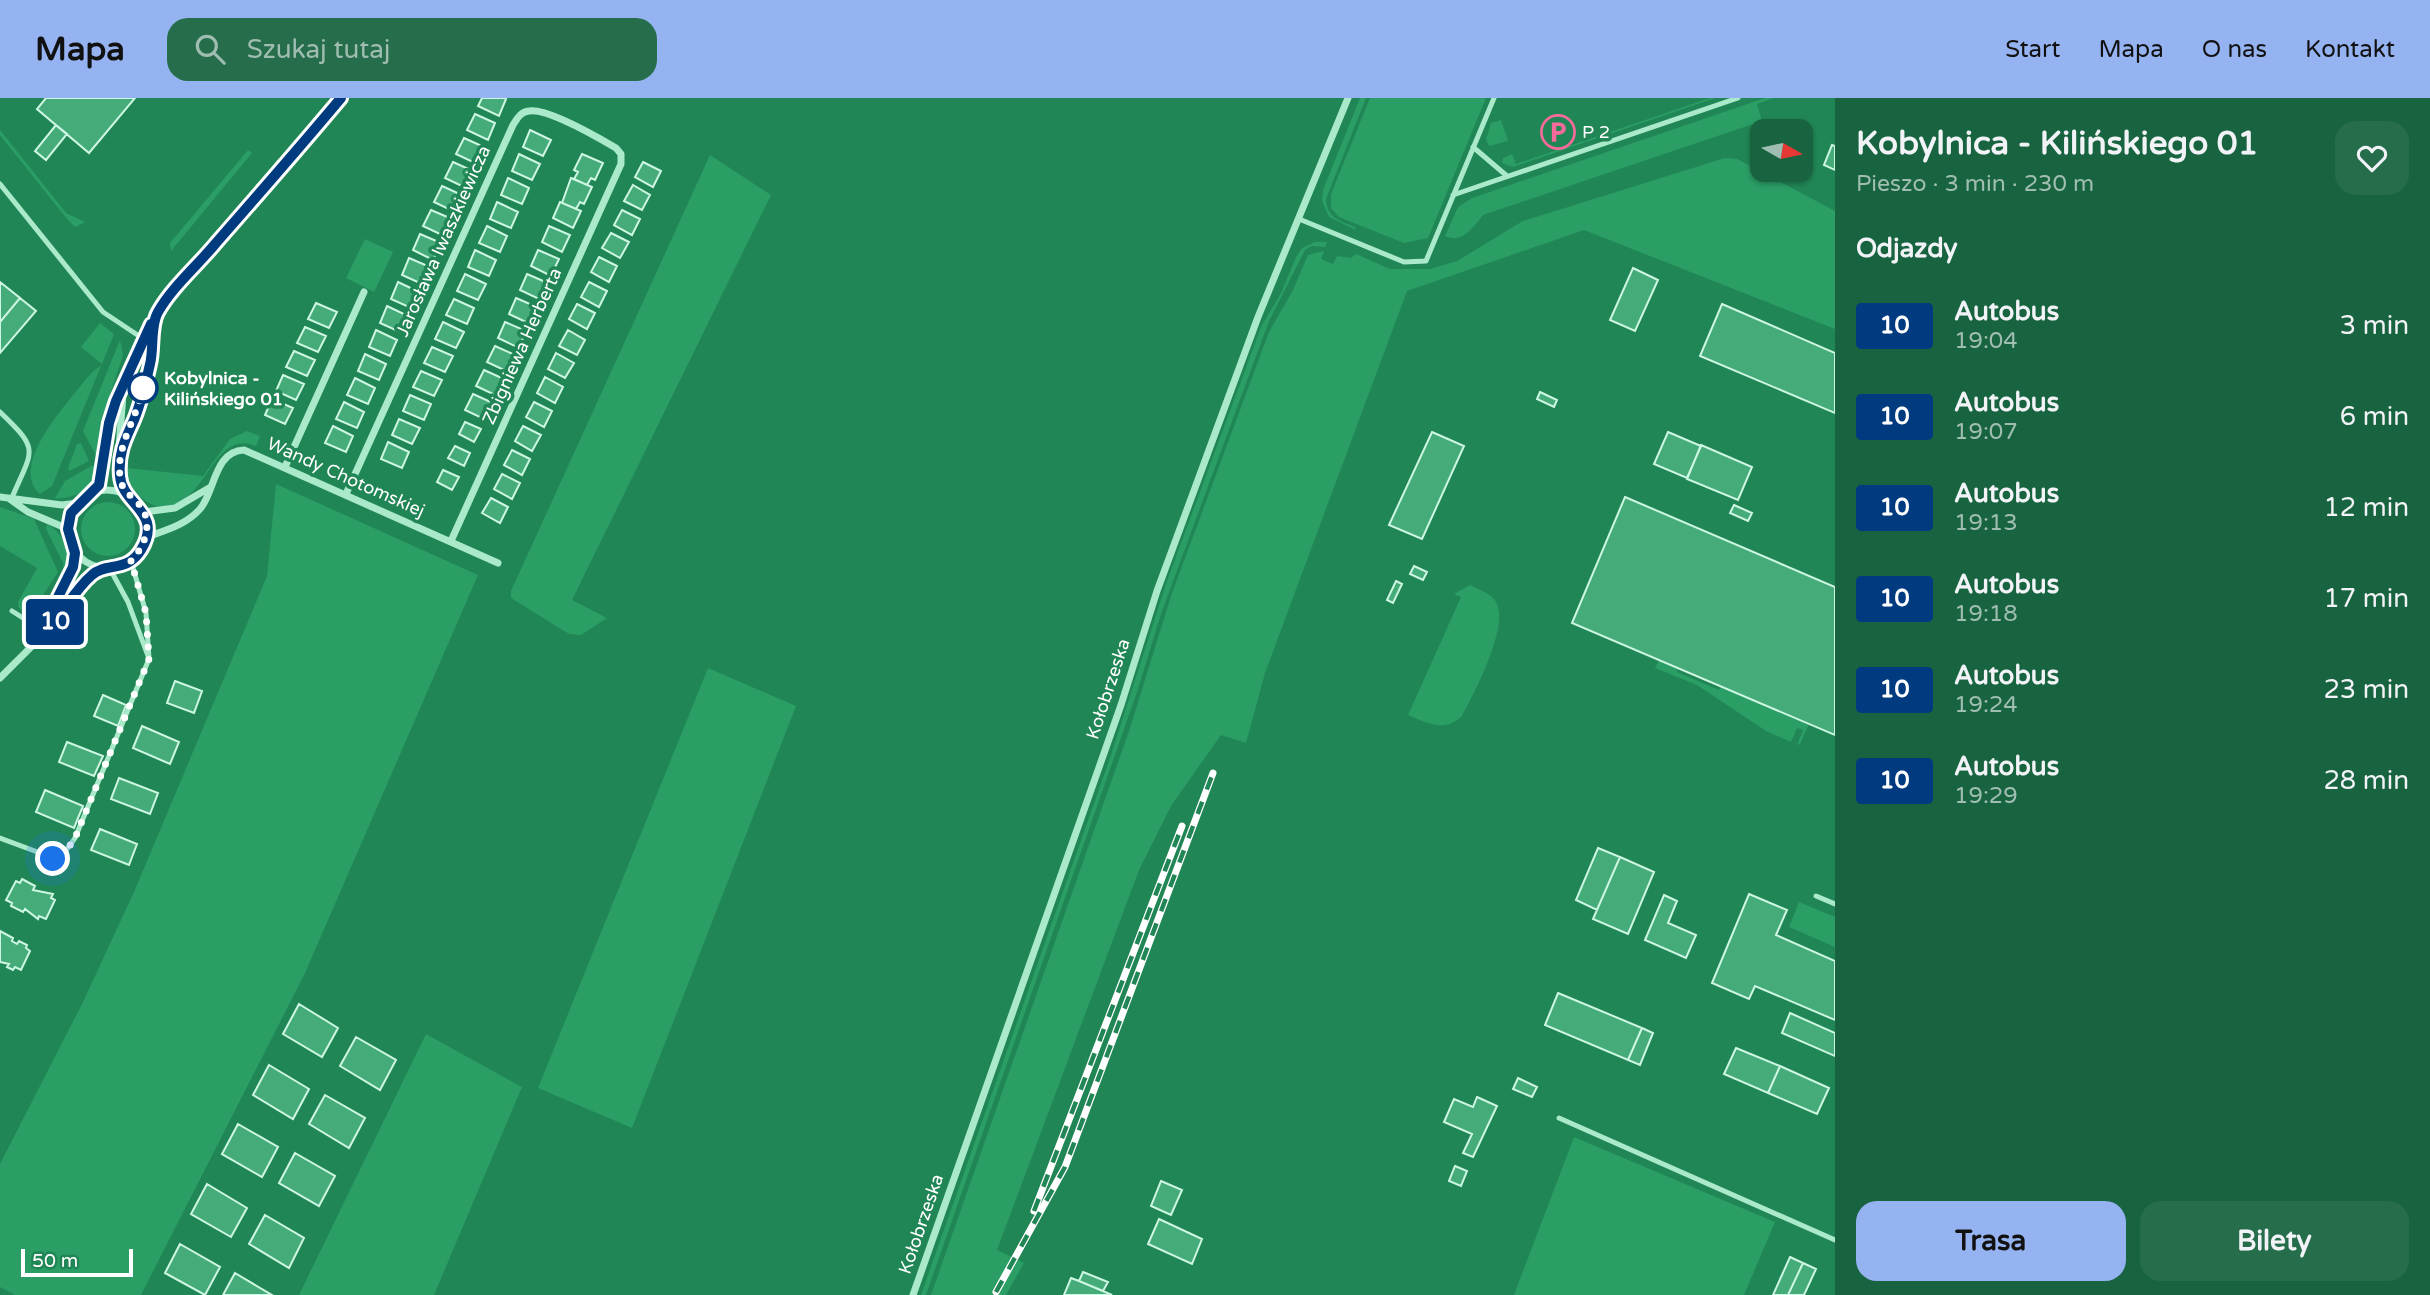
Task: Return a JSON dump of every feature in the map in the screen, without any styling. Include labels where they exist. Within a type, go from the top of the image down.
[{"type":"street","points":[[45,632],[51,611],[69,579],[75,553],[68,529],[71,513],[78,503],[95,492],[103,475],[109,423],[142,338],[156,314],[341,98]]},
{"type":"street","name":"Kołobrzeska","points":[[913,1295],[1121,705],[1157,591],[1258,317],[1348,98]]},
{"type":"street","name":"Jarosława Iwaszkiewicza","points":[[345,494],[520,114],[538,111],[603,141],[621,154],[621,164]]},
{"type":"street","name":"Zbigniewa Herberta","points":[[451,541],[621,164]]},
{"type":"street","points":[[285,467],[364,292]]},
{"type":"street","points":[[123,386],[120,479],[125,494]]},
{"type":"street","name":"Wandy Chotomskiej","points":[[209,488],[229,455],[244,450],[498,563]]},
{"type":"street","points":[[144,512],[175,508],[209,488]]},
{"type":"street","points":[[146,537],[187,520],[205,502],[209,488]]},
{"type":"street","points":[[75,553],[87,564],[110,569],[131,561],[141,551],[146,537],[144,512],[138,503],[125,494],[95,492]]},
{"type":"street","points":[[0,497],[11,500],[78,503]]},
{"type":"street","points":[[11,500],[28,512],[68,529]]},
{"type":"street","points":[[0,678],[61,617],[91,575],[100,568]]},
{"type":"lane","points":[[1299,219],[1404,262],[1426,261],[1494,98]]},
{"type":"lane","points":[[1453,195],[1738,98]]},
{"type":"lane","points":[[1474,147],[1507,176]]},
{"type":"lane","points":[[0,184],[103,312],[142,338]]},
{"type":"lane","points":[[120,449],[135,418],[150,363],[156,314]]},
{"type":"lane","points":[[0,412],[25,435],[30,444],[29,457],[11,500]]},
{"type":"lane","points":[[0,838],[60,860],[75,838],[149,659],[146,613],[131,561]]},
{"type":"lane","points":[[110,569],[128,602],[134,625],[149,659]]},
{"type":"lane","points":[[12,611],[45,632]]},
{"type":"lane","points":[[1816,896],[1835,904]]},
{"type":"lane","points":[[1559,1118],[1835,1240]]},
{"type":"green space","points":[[1360,98],[1366,98],[1326,199],[1332,215],[1356,230],[1329,217],[1322,201],[1323,190]]},
{"type":"green space","points":[[1370,98],[1486,98],[1428,238],[1404,243],[1339,217],[1331,208],[1331,194]]},
{"type":"green space","points":[[1715,98],[1513,167],[1502,163],[1503,158],[1512,154],[1516,164]]},
{"type":"green space","points":[[1765,98],[1774,98],[1757,104],[1761,119],[1750,119],[1750,125],[1483,215],[1472,229],[1462,236],[1445,236],[1458,207],[1472,198]]},
{"type":"green space","points":[[1501,120],[1508,141],[1489,146],[1486,139],[1491,123]]},
{"type":"green space","points":[[0,130],[66,213],[85,222],[75,227],[67,219],[0,135]]},
{"type":"green space","points":[[248,150],[252,153],[171,251],[170,243]]},
{"type":"green space","points":[[710,155],[771,195],[572,600],[607,618],[581,635],[569,634],[511,598],[511,591]]},
{"type":"green space","points":[[1725,158],[1737,159],[1750,166],[1750,182],[1780,182],[1835,211],[1835,329],[1584,230],[1407,291],[1265,673],[1246,743],[1221,735],[1171,806],[1139,870],[997,1250],[1024,1263],[1006,1295],[931,1295],[1130,728],[1172,593],[1269,332],[1293,290],[1308,255],[1324,251],[1321,259],[1333,264],[1337,256],[1351,258],[1356,254],[1390,269],[1430,269],[1457,261],[1523,221]]},
{"type":"green space","points":[[365,239],[393,252],[374,292],[346,278]]},
{"type":"green space","points":[[1315,242],[1327,242],[1325,247],[1312,246],[1305,250],[1269,321],[1161,614],[1138,689],[926,1295],[921,1295],[1110,758],[1167,581],[1261,327],[1281,293],[1296,257],[1302,248]]},
{"type":"green space","points":[[100,323],[114,334],[102,364],[81,347]]},
{"type":"green space","points":[[120,340],[123,355],[109,398],[100,457],[96,456],[83,431]]},
{"type":"green space","points":[[147,350],[147,361],[134,410],[128,416]]},
{"type":"green space","points":[[101,366],[52,486],[40,494],[32,483],[31,471],[40,442],[66,403]]},
{"type":"green space","points":[[247,431],[260,436],[256,446],[241,443],[228,449],[186,498],[172,505],[155,506],[138,495],[126,479],[127,468],[203,476],[230,439]]},
{"type":"green space","points":[[81,443],[89,461],[69,471],[77,444]]},
{"type":"green space","points":[[91,466],[100,466],[90,485],[70,497],[55,498],[65,481]]},
{"type":"green space","points":[[276,484],[478,575],[305,973],[141,1295],[15,1295],[0,1287],[0,1164],[82,1004],[134,892],[267,576]]},
{"type":"green space","points":[[108,502],[127,510],[135,529],[127,548],[108,556],[89,548],[81,529],[89,510]]},
{"type":"green space","points":[[0,507],[34,519],[58,572],[31,614],[19,608],[18,602],[37,568],[0,546]]},
{"type":"green space","points":[[47,524],[63,540],[67,553],[65,576],[63,563],[46,529]]},
{"type":"green space","points":[[1470,585],[1494,599],[1499,609],[1495,640],[1490,657],[1462,716],[1449,724],[1436,725],[1408,715],[1461,597],[1454,594]]},
{"type":"green space","points":[[1659,660],[1678,668],[1677,672],[1719,690],[1721,686],[1809,724],[1800,744],[1797,745],[1803,730],[1797,728],[1791,742],[1766,731],[1697,685],[1655,668]]},
{"type":"green space","points":[[708,668],[796,706],[632,1128],[538,1088]]},
{"type":"green space","points":[[1799,902],[1835,917],[1835,947],[1789,927]]},
{"type":"green space","points":[[426,1034],[522,1087],[434,1295],[299,1295]]},
{"type":"green space","points":[[1574,1137],[1775,1222],[1744,1295],[1514,1295]]},
{"type":"building","points":[[46,98],[135,98],[89,153],[37,109]]},
{"type":"building","points":[[482,98],[506,99],[499,116],[478,106]]},
{"type":"building","points":[[475,114],[495,123],[488,140],[467,130]]},
{"type":"building","points":[[56,125],[67,134],[46,160],[35,151]]},
{"type":"building","points":[[530,130],[551,140],[543,156],[523,147]]},
{"type":"building","points":[[464,138],[484,147],[477,164],[456,154]]},
{"type":"building","points":[[1832,145],[1835,146],[1835,170],[1824,165]]},
{"type":"building","points":[[519,154],[540,164],[532,180],[512,171]]},
{"type":"building","points":[[582,154],[603,163],[595,180],[591,178],[587,185],[574,179],[578,172],[574,170]]},
{"type":"building","points":[[453,162],[473,171],[466,188],[445,178]]},
{"type":"building","points":[[643,162],[661,171],[653,187],[635,177]]},
{"type":"building","points":[[508,178],[529,188],[522,204],[501,195]]},
{"type":"building","points":[[571,178],[592,187],[584,204],[580,202],[576,209],[562,203]]},
{"type":"building","points":[[633,185],[650,195],[642,210],[624,201]]},
{"type":"building","points":[[442,186],[462,195],[455,212],[434,202]]},
{"type":"building","points":[[497,202],[518,212],[511,228],[490,219]]},
{"type":"building","points":[[560,202],[581,211],[573,228],[553,218]]},
{"type":"building","points":[[431,210],[452,219],[444,236],[423,226]]},
{"type":"building","points":[[622,210],[640,219],[632,235],[614,225]]},
{"type":"building","points":[[487,226],[507,236],[500,252],[479,243]]},
{"type":"building","points":[[549,226],[570,235],[562,252],[542,242]]},
{"type":"building","points":[[611,233],[629,242],[620,258],[602,248]]},
{"type":"building","points":[[420,234],[441,243],[433,260],[413,250]]},
{"type":"building","points":[[475,250],[496,260],[489,276],[468,267]]},
{"type":"building","points":[[538,250],[559,259],[551,276],[531,266]]},
{"type":"building","points":[[599,257],[617,266],[609,282],[591,272]]},
{"type":"building","points":[[409,258],[430,267],[422,284],[402,275]]},
{"type":"building","points":[[1633,268],[1658,280],[1635,331],[1610,320]]},
{"type":"building","points":[[465,274],[486,284],[478,300],[457,291]]},
{"type":"building","points":[[527,274],[548,283],[541,300],[520,290]]},
{"type":"building","points":[[0,282],[20,298],[0,322]]},
{"type":"building","points":[[398,282],[419,292],[411,308],[391,299]]},
{"type":"building","points":[[589,282],[607,291],[599,307],[581,297]]},
{"type":"building","points":[[20,298],[36,311],[0,353],[0,322]]},
{"type":"building","points":[[516,298],[537,307],[530,324],[509,314]]},
{"type":"building","points":[[454,299],[474,308],[467,324],[446,315]]},
{"type":"building","points":[[316,303],[337,312],[329,328],[308,319]]},
{"type":"building","points":[[577,304],[595,313],[587,329],[569,319]]},
{"type":"building","points":[[1722,304],[1835,353],[1835,413],[1700,356]]},
{"type":"building","points":[[387,306],[408,316],[400,332],[380,323]]},
{"type":"building","points":[[443,322],[464,332],[456,348],[435,339]]},
{"type":"building","points":[[505,322],[526,331],[519,348],[498,338]]},
{"type":"building","points":[[305,327],[326,336],[318,352],[297,343]]},
{"type":"building","points":[[376,330],[397,340],[390,356],[369,347]]},
{"type":"building","points":[[568,330],[585,340],[577,355],[559,346]]},
{"type":"building","points":[[495,346],[515,355],[508,372],[487,362]]},
{"type":"building","points":[[432,347],[453,356],[445,372],[424,363]]},
{"type":"building","points":[[294,351],[315,360],[307,376],[286,367]]},
{"type":"building","points":[[556,353],[574,363],[565,378],[548,369]]},
{"type":"building","points":[[365,354],[386,364],[379,380],[358,371]]},
{"type":"building","points":[[484,370],[504,379],[497,396],[476,386]]},
{"type":"building","points":[[421,371],[442,380],[434,396],[413,387]]},
{"type":"building","points":[[283,375],[304,384],[296,400],[276,391]]},
{"type":"building","points":[[545,377],[563,387],[555,403],[537,393]]},
{"type":"building","points":[[355,378],[375,388],[368,404],[347,395]]},
{"type":"building","points":[[1540,392],[1557,400],[1554,407],[1537,399]]},
{"type":"building","points":[[473,394],[493,403],[486,420],[465,410]]},
{"type":"building","points":[[410,395],[431,404],[424,420],[403,411]]},
{"type":"building","points":[[272,399],[293,408],[285,424],[265,415]]},
{"type":"building","points":[[344,402],[364,412],[357,428],[336,419]]},
{"type":"building","points":[[534,402],[552,411],[544,427],[526,417]]},
{"type":"building","points":[[399,419],[420,428],[412,444],[392,435]]},
{"type":"building","points":[[465,422],[481,429],[474,442],[459,434]]},
{"type":"building","points":[[333,426],[353,436],[346,452],[325,443]]},
{"type":"building","points":[[523,426],[541,435],[532,451],[515,441]]},
{"type":"building","points":[[1432,432],[1464,446],[1422,539],[1389,525]]},
{"type":"building","points":[[1668,432],[1701,446],[1687,478],[1654,464]]},
{"type":"building","points":[[388,442],[409,452],[402,468],[381,459]]},
{"type":"building","points":[[1701,445],[1752,467],[1738,500],[1687,479]]},
{"type":"building","points":[[455,446],[470,453],[464,466],[448,458]]},
{"type":"building","points":[[512,450],[530,459],[522,475],[504,465]]},
{"type":"building","points":[[443,470],[459,477],[452,490],[437,482]]},
{"type":"building","points":[[502,474],[520,483],[512,499],[494,489]]},
{"type":"building","points":[[1625,497],[1835,587],[1835,735],[1572,623]]},
{"type":"building","points":[[491,498],[508,507],[500,523],[482,513]]},
{"type":"building","points":[[1734,505],[1752,513],[1748,521],[1730,513]]},
{"type":"building","points":[[1414,566],[1427,572],[1423,580],[1410,574]]},
{"type":"building","points":[[1396,581],[1402,584],[1393,603],[1387,600]]},
{"type":"building","points":[[175,681],[202,691],[194,713],[167,703]]},
{"type":"building","points":[[103,695],[126,705],[118,726],[94,716]]},
{"type":"building","points":[[142,726],[179,742],[170,764],[133,748]]},
{"type":"building","points":[[67,742],[103,756],[94,776],[59,762]]},
{"type":"building","points":[[119,778],[158,793],[150,814],[111,799]]},
{"type":"building","points":[[45,790],[83,806],[74,828],[36,812]]},
{"type":"building","points":[[100,829],[137,844],[129,865],[91,850]]},
{"type":"building","points":[[1598,848],[1620,857],[1597,910],[1576,900]]},
{"type":"building","points":[[1620,857],[1654,872],[1628,934],[1593,919]]},
{"type":"building","points":[[22,879],[35,886],[33,890],[53,894],[51,898],[55,900],[46,919],[39,916],[38,919],[25,909],[23,912],[6,900],[16,881],[20,883]]},
{"type":"building","points":[[1749,894],[1787,910],[1776,935],[1835,961],[1835,1020],[1755,986],[1749,999],[1712,983]]},
{"type":"building","points":[[1664,895],[1677,901],[1668,923],[1696,935],[1686,958],[1645,940]]},
{"type":"building","points":[[0,931],[13,938],[12,941],[17,944],[19,941],[27,945],[26,948],[30,951],[21,970],[15,967],[13,970],[7,967],[9,964],[0,962]]},
{"type":"building","points":[[1558,993],[1642,1028],[1628,1060],[1545,1025]]},
{"type":"building","points":[[299,1004],[338,1028],[322,1057],[283,1034]]},
{"type":"building","points":[[1790,1013],[1835,1033],[1835,1056],[1782,1033]]},
{"type":"building","points":[[1642,1028],[1653,1033],[1640,1065],[1628,1060]]},
{"type":"building","points":[[356,1037],[396,1060],[380,1090],[340,1066]]},
{"type":"building","points":[[1736,1048],[1780,1066],[1768,1093],[1724,1074]]},
{"type":"building","points":[[269,1065],[309,1089],[293,1119],[253,1095]]},
{"type":"building","points":[[1780,1066],[1829,1088],[1817,1114],[1768,1093]]},
{"type":"building","points":[[1518,1078],[1537,1087],[1532,1097],[1513,1089]]},
{"type":"building","points":[[325,1095],[365,1118],[349,1148],[309,1124]]},
{"type":"building","points":[[1477,1097],[1497,1106],[1473,1157],[1463,1153],[1472,1134],[1444,1122],[1454,1099],[1473,1107]]},
{"type":"building","points":[[238,1124],[278,1147],[262,1177],[222,1154]]},
{"type":"building","points":[[295,1153],[335,1176],[319,1206],[279,1183]]},
{"type":"building","points":[[1455,1166],[1467,1171],[1461,1186],[1449,1181]]},
{"type":"building","points":[[1161,1181],[1182,1190],[1171,1215],[1151,1206]]},
{"type":"building","points":[[207,1184],[247,1208],[231,1237],[191,1214]]},
{"type":"building","points":[[265,1215],[304,1238],[289,1268],[249,1244]]},
{"type":"building","points":[[1159,1219],[1202,1239],[1192,1264],[1148,1244]]},
{"type":"building","points":[[180,1244],[220,1267],[205,1295],[165,1273]]},
{"type":"building","points":[[1790,1257],[1803,1263],[1788,1295],[1773,1295]]},
{"type":"building","points":[[1803,1263],[1816,1269],[1804,1295],[1788,1295]]},
{"type":"building","points":[[1083,1272],[1108,1282],[1103,1291],[1079,1281]]},
{"type":"building","points":[[235,1273],[272,1295],[223,1295]]},
{"type":"building","points":[[1071,1278],[1079,1281],[1112,1295],[1064,1295]]},
{"type":"railway","points":[[996,1292],[1065,1167],[1213,773]]},
{"type":"railway","points":[[1034,1211],[1182,826]]},
{"type":"bus line","name":"10","points":[[151,324],[142,338],[116,401],[109,423],[105,463],[99,485],[95,492],[78,503],[71,513],[68,529],[69,540],[75,553],[73,567],[51,611],[45,632],[61,617],[91,575],[100,568],[117,568],[131,561],[141,551],[146,537],[144,512],[138,503],[125,494],[120,479],[120,449],[135,418],[150,363],[156,314],[341,98]]},
{"type":"place","name":"P 2","points":[[1558,132]]},
{"type":"place","name":"Kobylnica - Kilińskiego 01","points":[[143,388]]},
{"type":"route","points":[[53,859],[60,860],[64,857],[75,838],[149,659],[146,613],[131,561],[141,551],[147,525],[144,512],[138,503],[125,494],[120,479],[120,449],[135,418],[143,388]]}]
